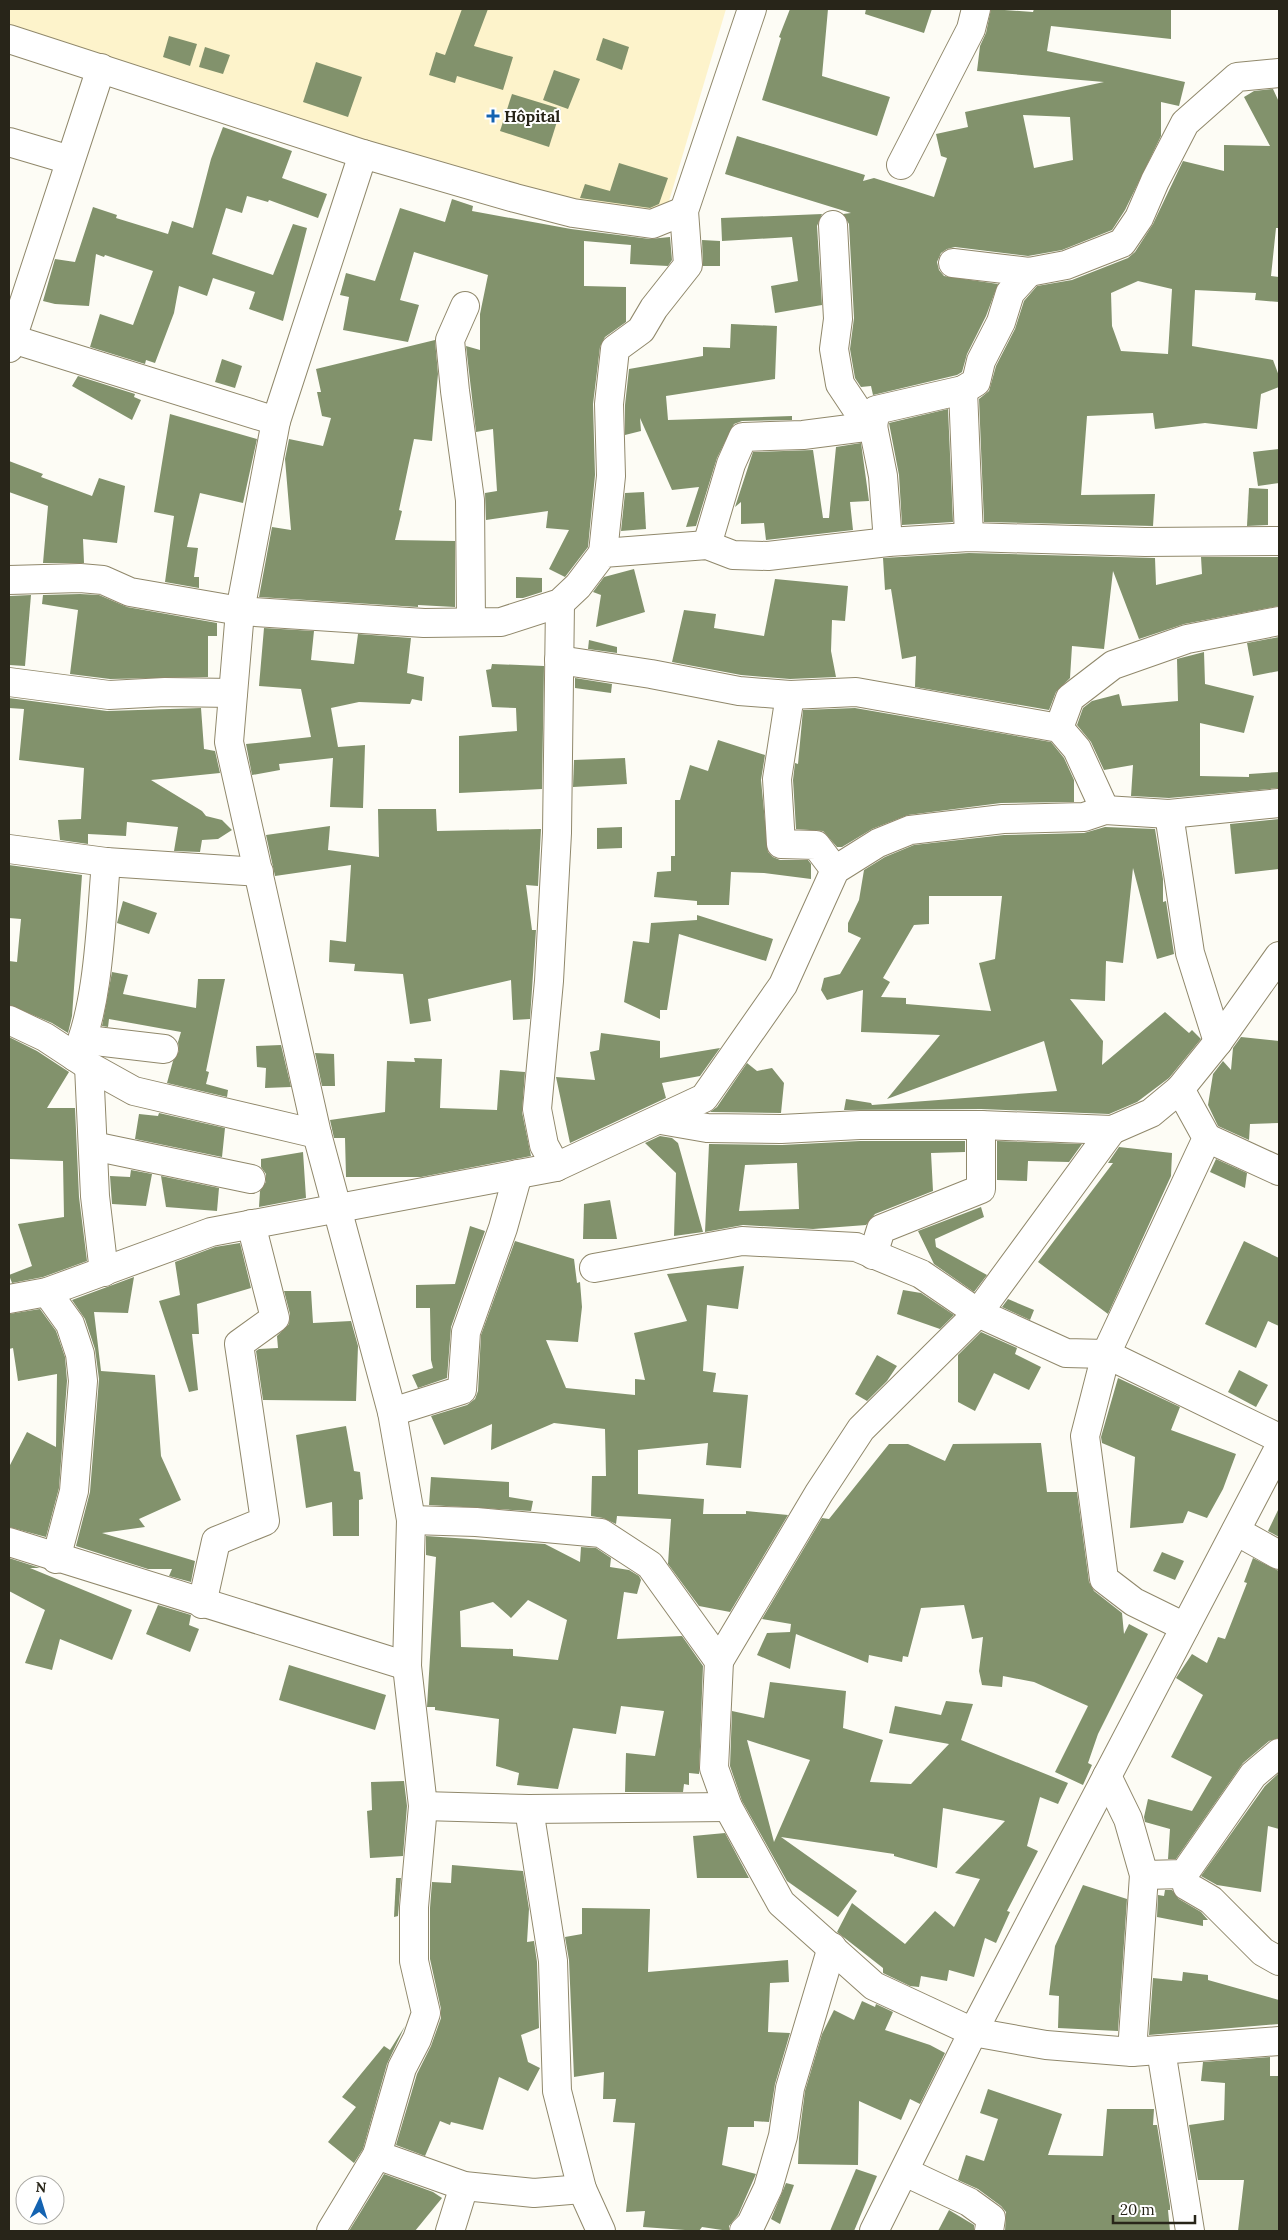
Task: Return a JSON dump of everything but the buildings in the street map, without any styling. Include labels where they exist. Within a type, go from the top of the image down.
[{"type":"street","points":[[9,580],[80,578],[103,580],[130,592],[240,611],[424,622],[501,622],[560,603],[578,586],[604,553],[611,476],[609,404],[615,349],[641,330],[654,308],[688,265],[684,211],[752,9]]},
{"type":"street","points":[[901,165],[971,29],[976,9]]},
{"type":"street","points":[[9,39],[363,154],[573,213],[652,224],[684,211]]},
{"type":"street","points":[[101,68],[10,341],[276,421]]},
{"type":"street","points":[[953,264],[1028,272],[1066,265],[1122,243],[1139,218],[1155,181],[1185,123],[1237,77],[1279,73]]},
{"type":"street","points":[[9,142],[70,160]]},
{"type":"street","points":[[331,2231],[377,2155],[402,2068],[418,2039],[426,2013],[414,1961],[414,1907],[423,1806],[407,1666],[410,1520],[392,1412],[318,1134],[229,742],[240,611],[276,421],[363,154]]},
{"type":"street","points":[[833,225],[838,319],[834,349],[840,384],[856,408],[873,426]]},
{"type":"street","points":[[888,542],[883,476],[873,426],[876,410],[963,390],[976,382],[981,361],[1000,322],[1010,293],[1028,272]]},
{"type":"street","points":[[466,306],[450,340],[470,500],[472,622]]},
{"type":"street","points":[[963,390],[969,537]]},
{"type":"street","points":[[707,546],[731,464],[743,436],[803,435],[873,426]]},
{"type":"street","points":[[604,553],[707,546],[733,555],[768,556],[888,542],[969,537],[1145,542],[1279,541]]},
{"type":"street","points":[[556,1167],[544,1145],[537,1109],[549,981],[557,833],[560,603]]},
{"type":"street","points":[[1059,728],[1070,698],[1113,665],[1187,639],[1279,621]]},
{"type":"street","points":[[559,660],[651,674],[739,691],[790,695],[856,692],[1059,728],[1077,749],[1105,810]]},
{"type":"street","points":[[9,682],[109,695],[165,692],[233,693]]},
{"type":"street","points":[[790,695],[777,779],[781,844],[816,845],[835,870]]},
{"type":"street","points":[[9,1299],[47,1292],[211,1232],[556,1167],[661,1120],[704,1098],[752,1032],[783,985],[835,870],[878,843],[910,830],[1003,819],[1084,817],[1105,810],[1169,814],[1279,804]]},
{"type":"street","points":[[1169,814],[1190,953],[1218,1042]]},
{"type":"street","points":[[9,849],[106,862],[259,872]]},
{"type":"street","points":[[104,1272],[95,1196],[93,1146],[82,1055],[95,976],[106,862]]},
{"type":"street","points":[[661,1120],[707,1128],[781,1129],[860,1125],[980,1125],[1112,1130],[1151,1114],[1180,1089],[1218,1042],[1279,956]]},
{"type":"street","points":[[9,1020],[82,1055],[134,1091],[318,1134]]},
{"type":"street","points":[[82,1055],[87,1040],[164,1050]]},
{"type":"street","points":[[1180,1089],[1207,1138],[1279,1171]]},
{"type":"street","points":[[873,1255],[881,1230],[981,1189],[980,1125]]},
{"type":"street","points":[[1112,1130],[978,1313],[861,1429],[819,1493],[719,1661],[714,1768],[728,1807],[781,1902],[874,1986],[973,2032],[1046,2045],[1132,2052],[1279,2041]]},
{"type":"street","points":[[1185,1627],[1134,1602],[1104,1579],[1085,1436],[1106,1354],[1207,1138]]},
{"type":"street","points":[[93,1146],[251,1179]]},
{"type":"street","points":[[392,1412],[462,1390],[466,1332],[503,1228],[518,1174]]},
{"type":"street","points":[[202,1604],[216,1541],[266,1520],[240,1344],[275,1318],[250,1224]]},
{"type":"street","points":[[594,1268],[742,1241],[856,1247],[922,1274],[978,1313],[1066,1353],[1106,1354],[1279,1438]]},
{"type":"street","points":[[47,1292],[70,1324],[80,1354],[84,1381],[74,1491],[56,1559]]},
{"type":"street","points":[[874,2231],[973,2032],[1279,1448]]},
{"type":"street","points":[[410,1520],[476,1522],[601,1532],[650,1565],[719,1661]]},
{"type":"street","points":[[1236,1531],[1279,1555]]},
{"type":"street","points":[[9,1542],[56,1559],[407,1666]]},
{"type":"street","points":[[1279,1753],[1254,1776],[1184,1874],[1187,1886],[1211,1900],[1263,1952],[1279,1961]]},
{"type":"street","points":[[1107,1776],[1128,1818],[1144,1875],[1132,2052]]},
{"type":"street","points":[[423,1806],[528,1809],[728,1807]]},
{"type":"street","points":[[528,1809],[553,1961],[557,2091],[582,2189],[601,2231]]},
{"type":"street","points":[[1144,1875],[1184,1874]]},
{"type":"street","points":[[744,2231],[751,2224],[768,2188],[783,2136],[790,2088],[832,1947]]},
{"type":"street","points":[[1161,2050],[1190,2231]]},
{"type":"street","points":[[377,2155],[464,2186],[534,2193],[582,2189]]},
{"type":"street","points":[[905,2172],[969,2202],[992,2218],[989,2231]]},
{"type":"street","points":[[450,2231],[464,2186]]},
{"type":"shaded area","name":"Hôpital","points":[[9,9],[726,9],[664,218],[573,206],[9,27]]},
{"type":"place","name":"Hôpital","points":[[493,116]]}]
